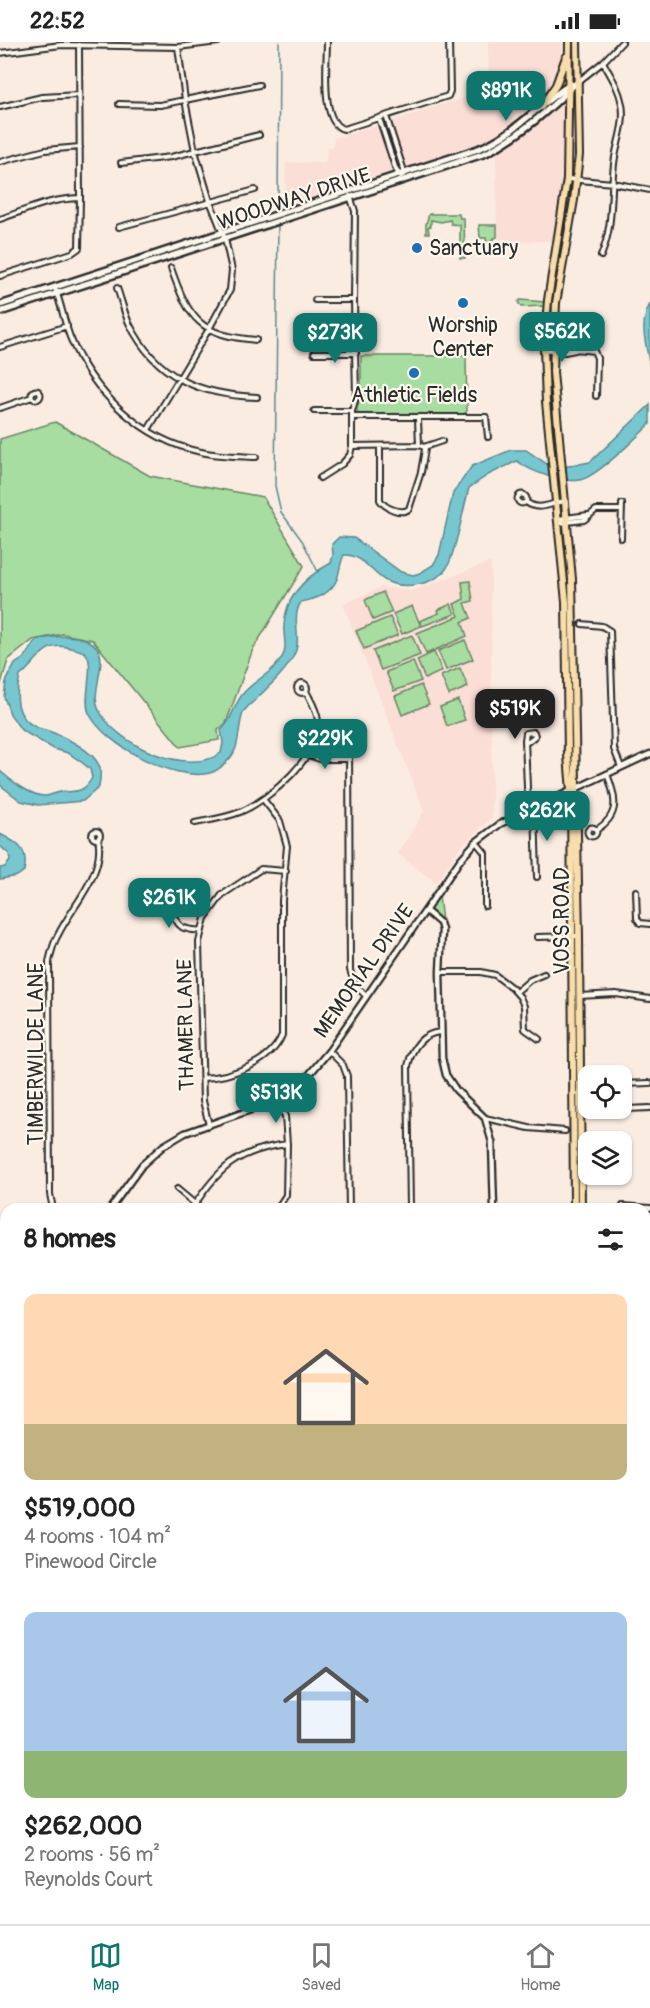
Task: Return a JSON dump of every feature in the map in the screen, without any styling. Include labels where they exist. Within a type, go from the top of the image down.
[{"type":"main road","name":"VOSS ROAD","points":[[569,42],[567,179],[544,349],[547,412],[570,648]]},
{"type":"main road","points":[[541,107],[562,73],[569,42]]},
{"type":"main road","name":"VOSS ROAD","points":[[578,42],[579,155],[577,180],[556,303],[554,350],[556,406],[570,559],[570,693],[574,790],[575,996],[578,1065]]},
{"type":"main road","name":"WOODWAY DRIVE","points":[[501,142],[541,107],[578,81]]},
{"type":"main road","name":"WOODWAY DRIVE","points":[[0,312],[56,291],[461,158],[501,142],[532,124],[569,87]]},
{"type":"main road","name":"WOODWAY DRIVE","points":[[350,194],[383,186],[402,176]]},
{"type":"main road","points":[[557,245],[566,246]]},
{"type":"main road","name":"WOODWAY DRIVE","points":[[0,305],[56,291]]},
{"type":"main road","points":[[547,412],[556,406]]},
{"type":"main road","points":[[562,559],[570,559]]},
{"type":"main road","name":"VOSS ROAD","points":[[576,1038],[572,1084],[576,1111],[577,1173],[580,1203]]},
{"type":"main road","name":"VOSS ROAD","points":[[576,1111],[578,1098]]},
{"type":"main road","name":"VOSS ROAD","points":[[574,1203],[577,1173]]},
{"type":"street","points":[[0,53],[41,47],[79,45],[178,47],[218,42]]},
{"type":"street","points":[[327,42],[327,101],[332,121],[337,128],[344,129],[448,96],[450,91],[449,42]]},
{"type":"street","name":"WOODWAY DRIVE","points":[[578,81],[603,62],[622,42]]},
{"type":"street","points":[[0,276],[72,253],[79,248],[79,45]]},
{"type":"street","points":[[148,430],[230,290],[232,270],[224,235],[210,201],[195,151],[184,100],[178,47]]},
{"type":"street","points":[[601,255],[609,234],[614,164],[622,126],[622,105],[616,85],[603,62]]},
{"type":"street","points":[[119,104],[160,105],[259,85]]},
{"type":"street","points":[[0,107],[42,98],[79,95]]},
{"type":"street","points":[[386,116],[402,176]]},
{"type":"street","points":[[379,118],[402,176]]},
{"type":"street","points":[[121,163],[162,158],[259,135]]},
{"type":"street","points":[[0,162],[45,150],[80,147]]},
{"type":"street","points":[[567,179],[613,183],[650,190]]},
{"type":"street","points":[[119,227],[255,190]]},
{"type":"street","points":[[320,478],[342,464],[350,455],[352,446],[352,411],[356,397],[355,211],[350,194]]},
{"type":"street","points":[[0,219],[38,204],[80,198]]},
{"type":"street","points":[[171,268],[187,308],[196,320],[221,335],[256,340]]},
{"type":"street","points":[[117,288],[128,321],[142,346],[161,367],[178,379],[200,389],[218,394],[258,397]]},
{"type":"street","points":[[56,291],[79,356],[98,385],[119,410],[148,430],[200,452],[256,457]]},
{"type":"street","points":[[315,300],[354,300]]},
{"type":"street","points":[[0,347],[67,326]]},
{"type":"street","points":[[544,349],[554,350],[558,347],[594,351],[597,357],[596,396]]},
{"type":"street","points":[[314,353],[356,353]]},
{"type":"street","points":[[0,408],[32,397]]},
{"type":"street","points":[[314,411],[352,411]]},
{"type":"street","points":[[352,417],[486,417],[489,436]]},
{"type":"street","points":[[380,446],[380,500],[383,504],[405,512],[409,509],[421,472],[425,449],[421,446],[418,418]]},
{"type":"street","points":[[352,446],[421,446],[442,441]]},
{"type":"street","points":[[526,502],[531,506],[539,507],[566,501]]},
{"type":"street","points":[[621,538],[622,504]]},
{"type":"street","points":[[558,521],[589,515],[596,510],[622,510]]},
{"type":"street","points":[[582,624],[602,626],[610,631],[614,749],[621,767]]},
{"type":"street","points":[[195,823],[218,819],[241,811],[263,799],[288,778],[314,745],[318,719],[315,707],[306,692]]},
{"type":"street","points":[[349,739],[350,970],[355,985],[366,996]]},
{"type":"street","points":[[526,743],[528,810]]},
{"type":"street","points":[[308,754],[320,759],[349,759]]},
{"type":"street","name":"MEMORIAL DRIVE","points":[[114,1203],[142,1165],[163,1146],[185,1133],[276,1101],[303,1082],[329,1051],[460,860],[476,842],[500,824],[650,754]]},
{"type":"street","points":[[596,830],[607,822],[614,810],[614,790],[607,774]]},
{"type":"street","points":[[203,1078],[225,1076],[260,1060],[280,1041],[282,1035],[282,900],[287,846],[280,821],[263,799]]},
{"type":"street","points":[[535,807],[537,877]]},
{"type":"street","name":"TIMBERWILDE LANE","points":[[52,1203],[50,1188],[49,962],[56,937],[97,865],[100,846],[98,838]]},
{"type":"street","points":[[476,842],[485,853],[485,906]]},
{"type":"street","name":"THAMER LANE","points":[[209,1125],[203,1101],[199,942],[201,931],[211,908],[230,890],[261,869],[286,871]]},
{"type":"street","points":[[636,891],[637,918],[640,923],[650,924]]},
{"type":"street","points":[[156,892],[167,899],[181,926],[201,931]]},
{"type":"street","points":[[426,911],[440,923],[442,930],[440,972],[442,1058],[446,1075],[456,1090],[485,1118],[492,1142],[494,1203]]},
{"type":"street","points":[[537,937],[575,936]]},
{"type":"street","points":[[440,972],[489,973],[516,992],[524,1006],[525,1029],[538,1039]]},
{"type":"street","points":[[516,992],[530,980],[544,974]]},
{"type":"street","points":[[575,996],[616,994],[650,999]]},
{"type":"street","points":[[410,1203],[408,1066],[411,1052],[418,1042],[440,1032]]},
{"type":"street","points":[[329,1051],[343,1065],[347,1076],[349,1203]]},
{"type":"street","points":[[632,1084],[650,1083]]},
{"type":"street","points":[[572,1084],[578,1084]]},
{"type":"street","points":[[276,1101],[285,1116],[287,1144],[286,1195],[281,1203]]},
{"type":"street","points":[[576,1111],[650,1108]]},
{"type":"street","points":[[485,1118],[529,1128],[565,1131]]},
{"type":"street","points":[[196,1203],[228,1164],[253,1151],[287,1144]]},
{"type":"street","points":[[177,1189],[189,1203]]},
{"type":"shaded area","points":[[488,42],[562,42],[562,59],[553,84],[540,102],[513,126],[489,141],[408,168],[391,121],[489,90]]},
{"type":"shaded area","points":[[563,106],[565,112],[564,157],[554,241],[502,242],[497,237],[496,153],[518,140],[558,107]]},
{"type":"shaded area","points":[[376,126],[379,128],[391,173],[286,208],[286,163],[324,163],[327,147],[333,147],[334,138]]},
{"type":"shaded area","points":[[491,562],[492,818],[460,847],[436,883],[398,854],[424,811],[343,604],[382,587],[412,591]]},
{"type":"green space","points":[[429,214],[459,214],[460,218],[464,218],[465,258],[460,258],[460,225],[451,224],[450,220],[441,222],[431,220],[431,226],[428,227],[429,233],[426,233]]},
{"type":"green space","points":[[479,225],[497,225],[497,237],[491,240],[493,252],[488,252],[486,238],[480,238]]},
{"type":"green space","points":[[520,300],[545,302],[545,306],[521,307],[518,302]]},
{"type":"green space","name":"Athletic Fields","points":[[361,356],[466,356],[467,411],[463,415],[358,415]]},
{"type":"green space","points":[[55,422],[150,476],[263,497],[304,566],[253,649],[226,723],[218,730],[219,740],[180,747],[93,640],[63,634],[33,640],[8,660],[0,687],[0,439]]},
{"type":"green space","points":[[470,581],[473,601],[465,603],[471,618],[462,622],[467,636],[426,654],[417,633],[459,616],[454,604],[464,599],[462,582]]},
{"type":"green space","points":[[383,592],[392,612],[373,620],[365,600]]},
{"type":"green space","points":[[451,604],[455,614],[422,626],[420,621],[439,613],[438,610]]},
{"type":"green space","points":[[412,606],[421,626],[402,634],[393,614]]},
{"type":"green space","points":[[390,617],[398,635],[364,649],[356,631]]},
{"type":"green space","points":[[412,635],[420,655],[381,670],[373,651]]},
{"type":"green space","points":[[465,640],[473,659],[446,670],[438,651]]},
{"type":"green space","points":[[434,652],[442,671],[425,679],[417,660]]},
{"type":"green space","points":[[413,661],[421,681],[394,691],[386,672]]},
{"type":"green space","points":[[460,668],[468,687],[449,695],[441,676]]},
{"type":"green space","points":[[421,685],[429,704],[402,715],[395,696]]},
{"type":"green space","points":[[458,700],[465,720],[447,726],[440,707]]},
{"type":"green space","points":[[439,896],[442,921],[429,910]]},
{"type":"water","points":[[650,304],[650,368],[644,328],[646,312]]},
{"type":"water","points":[[650,405],[650,424],[616,456],[587,477],[580,480],[556,478],[538,473],[517,461],[488,475],[469,488],[449,563],[446,569],[434,579],[410,585],[393,584],[381,578],[356,558],[344,555],[337,579],[331,588],[317,597],[301,602],[297,616],[297,642],[294,655],[282,673],[244,711],[234,752],[222,767],[210,773],[178,772],[142,758],[109,737],[97,725],[87,706],[88,656],[84,652],[62,646],[42,653],[20,676],[17,691],[18,706],[30,724],[68,740],[93,757],[100,768],[99,787],[83,801],[38,805],[21,801],[0,785],[0,771],[28,791],[46,796],[78,791],[85,787],[92,778],[90,769],[80,761],[21,730],[10,714],[4,697],[6,682],[15,664],[24,658],[37,640],[61,636],[78,637],[86,639],[98,649],[101,662],[96,702],[106,721],[119,734],[153,753],[171,759],[190,761],[207,759],[221,753],[223,743],[221,730],[228,722],[242,695],[281,660],[285,650],[284,626],[288,605],[306,581],[331,563],[332,544],[339,537],[354,538],[401,572],[413,575],[420,573],[433,565],[439,555],[453,493],[472,466],[511,450],[526,450],[547,464],[558,468],[590,462]]},
{"type":"water","points":[[0,834],[12,840],[23,852],[24,871],[17,876],[0,879],[0,868],[5,867],[10,861],[9,854],[0,846]]},
{"type":"waterway","points":[[278,212],[279,42]]},
{"type":"waterway","points":[[278,223],[275,486],[281,512],[303,542],[318,572]]},
{"type":"place","name":"Sanctuary","points":[[417,248]]},
{"type":"place","name":"Worship Center","points":[[463,303]]},
{"type":"place","name":"Athletic Fields","points":[[414,373]]}]
